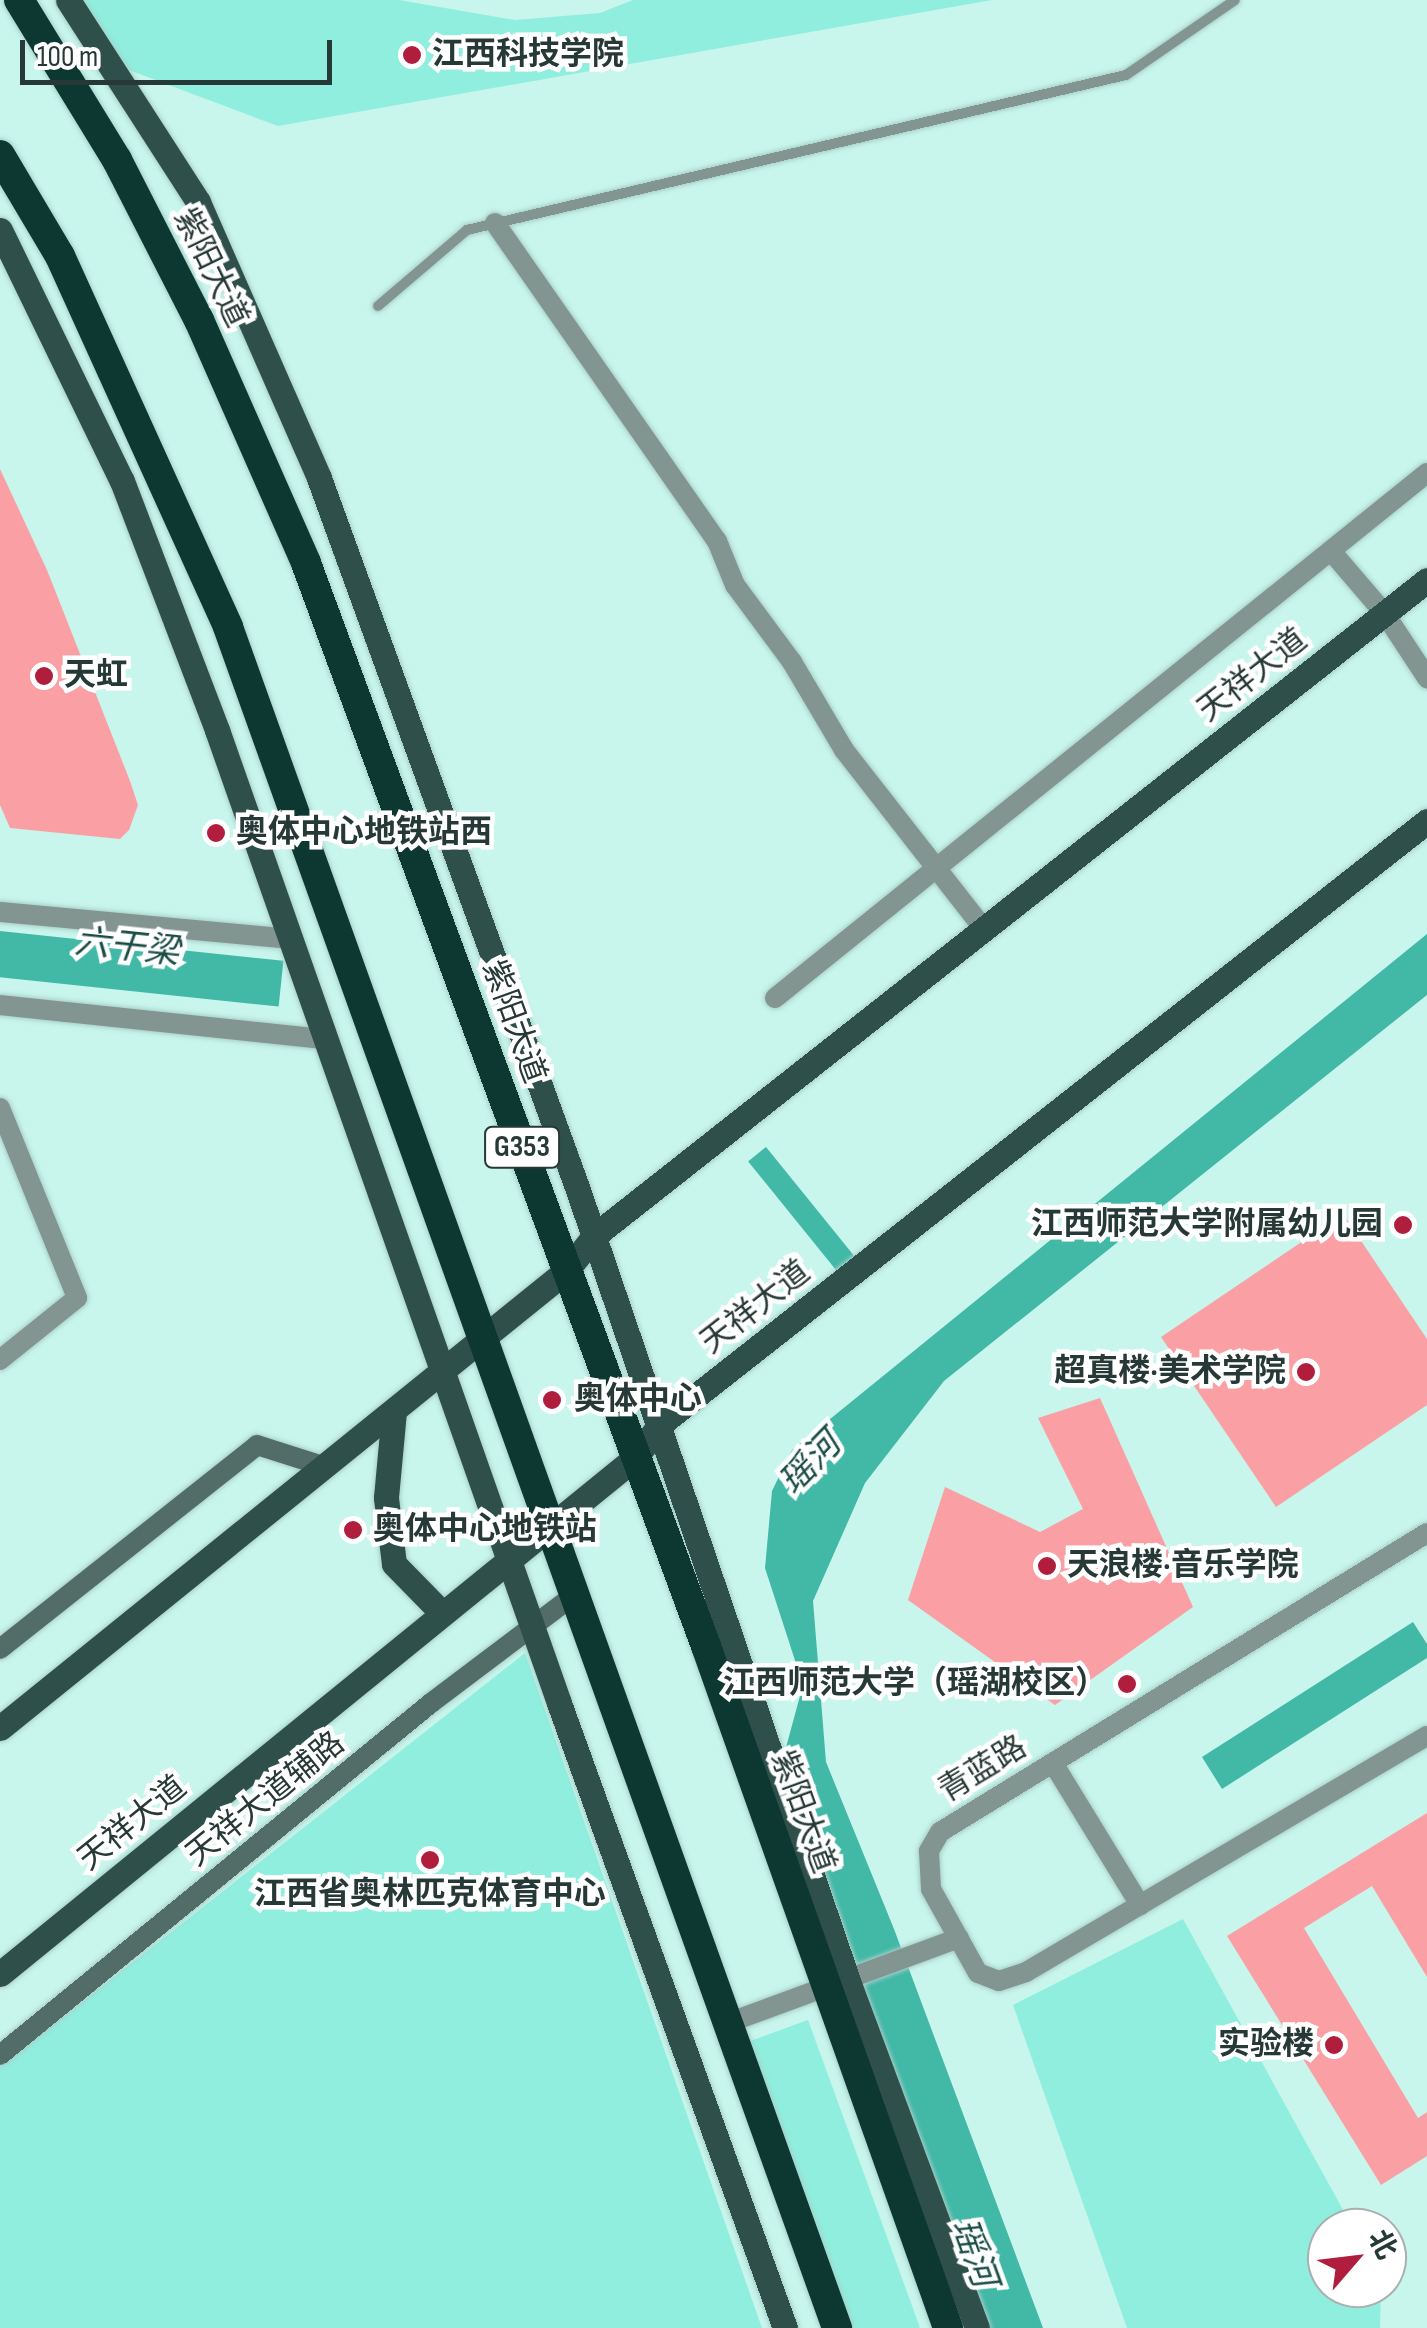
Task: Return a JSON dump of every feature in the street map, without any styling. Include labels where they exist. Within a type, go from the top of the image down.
[{"type":"highway","name":"紫阳大道","points":[[19,0],[118,160],[199,320],[306,563],[636,1457],[837,1984],[948,2328]]},
{"type":"highway","points":[[0,155],[60,256],[228,628],[837,2328]]},
{"type":"main road","points":[[68,0],[198,202],[319,478],[660,1425],[837,1984],[976,2328]]},
{"type":"main road","points":[[0,230],[122,481],[290,938],[508,1560],[785,2328]]},
{"type":"main road","name":"天祥大道","points":[[0,1728],[567,1270],[594,1236],[1427,580]]},
{"type":"main road","name":"天祥大道","points":[[0,1974],[636,1457],[660,1425],[1427,821]]},
{"type":"main road","points":[[394,1411],[386,1498],[394,1564],[442,1613]]},
{"type":"main road","points":[[0,1649],[257,1444],[323,1466]]},
{"type":"main road","name":"天祥大道辅路","points":[[0,2055],[431,1703],[573,1596]]},
{"type":"street","points":[[495,223],[716,541],[736,586],[792,662],[844,750],[984,930]]},
{"type":"street","points":[[775,998],[1427,473]]},
{"type":"street","points":[[1330,551],[1385,614],[1427,678]]},
{"type":"street","points":[[0,912],[290,938]]},
{"type":"street","points":[[0,982],[6,1005],[325,1039]]},
{"type":"street","points":[[0,1108],[77,1298],[0,1360]]},
{"type":"street","name":"青蓝路","points":[[1427,1533],[940,1832],[929,1850],[931,1888],[978,1974],[999,1981],[1026,1972],[1427,1736]]},
{"type":"street","points":[[1053,1762],[1140,1905]]},
{"type":"street","points":[[728,2023],[919,1956],[959,1938]]},
{"type":"lane","points":[[378,306],[467,230],[1126,75],[1235,0]]},
{"type":"shaded area","name":"江西科技学院","points":[[55,0],[399,0],[515,20],[600,13],[633,0],[992,0],[278,126],[97,58]]},
{"type":"shaded area","name":"江西省奥林匹克体育中心","points":[[525,1653],[762,2328],[0,2328],[0,2067]]},
{"type":"shaded area","points":[[1183,1919],[1342,2208],[1307,2208],[1307,2308],[1380,2308],[1380,2328],[1127,2328],[1013,2005]]},
{"type":"shaded area","points":[[808,2020],[920,2327],[851,2328],[747,2042]]},
{"type":"water","name":"六干梁","points":[[0,931],[283,961],[279,1007],[0,977]]},
{"type":"water","name":"瑶河","points":[[1427,934],[1427,995],[944,1381],[865,1483],[813,1601],[826,1762],[894,1929],[1043,2328],[984,2328],[782,1762],[803,1685],[765,1568],[772,1491],[792,1450]]},
{"type":"water","points":[[766,1147],[858,1260],[840,1275],[748,1161]]},
{"type":"water","points":[[1413,1622],[1427,1644],[1427,1658],[1222,1789],[1202,1757]]},
{"type":"building","name":"天虹","points":[[0,469],[47,570],[138,805],[129,830],[120,839],[10,828],[0,805]]},
{"type":"building","name":"超真楼·美术学院","points":[[1343,1214],[1427,1339],[1427,1405],[1276,1507],[1161,1337]]},
{"type":"building","name":"天浪楼·音乐学院","points":[[1100,1398],[1193,1607],[1055,1705],[908,1600],[945,1487],[1040,1532],[1083,1509],[1038,1418]]},
{"type":"building","name":"实验楼","points":[[1427,1813],[1427,1977],[1372,1886],[1304,1928],[1418,2118],[1427,2112],[1427,2156],[1381,2185],[1227,1936]]},
{"type":"place","name":"江西科技学院","points":[[412,55]]},
{"type":"place","name":"天虹","points":[[44,676]]},
{"type":"place","name":"奥体中心地铁站西","points":[[216,833]]},
{"type":"place","name":"江西师范大学附属幼儿园","points":[[1403,1225]]},
{"type":"place","name":"超真楼·美术学院","points":[[1306,1372]]},
{"type":"place","name":"奥体中心","points":[[552,1400]]},
{"type":"place","name":"奥体中心地铁站","points":[[353,1530]]},
{"type":"place","name":"天浪楼·音乐学院","points":[[1047,1566]]},
{"type":"place","name":"江西师范大学（瑶湖校区）","points":[[1127,1684]]},
{"type":"place","name":"江西省奥林匹克体育中心","points":[[430,1860]]},
{"type":"place","name":"实验楼","points":[[1334,2045]]}]
